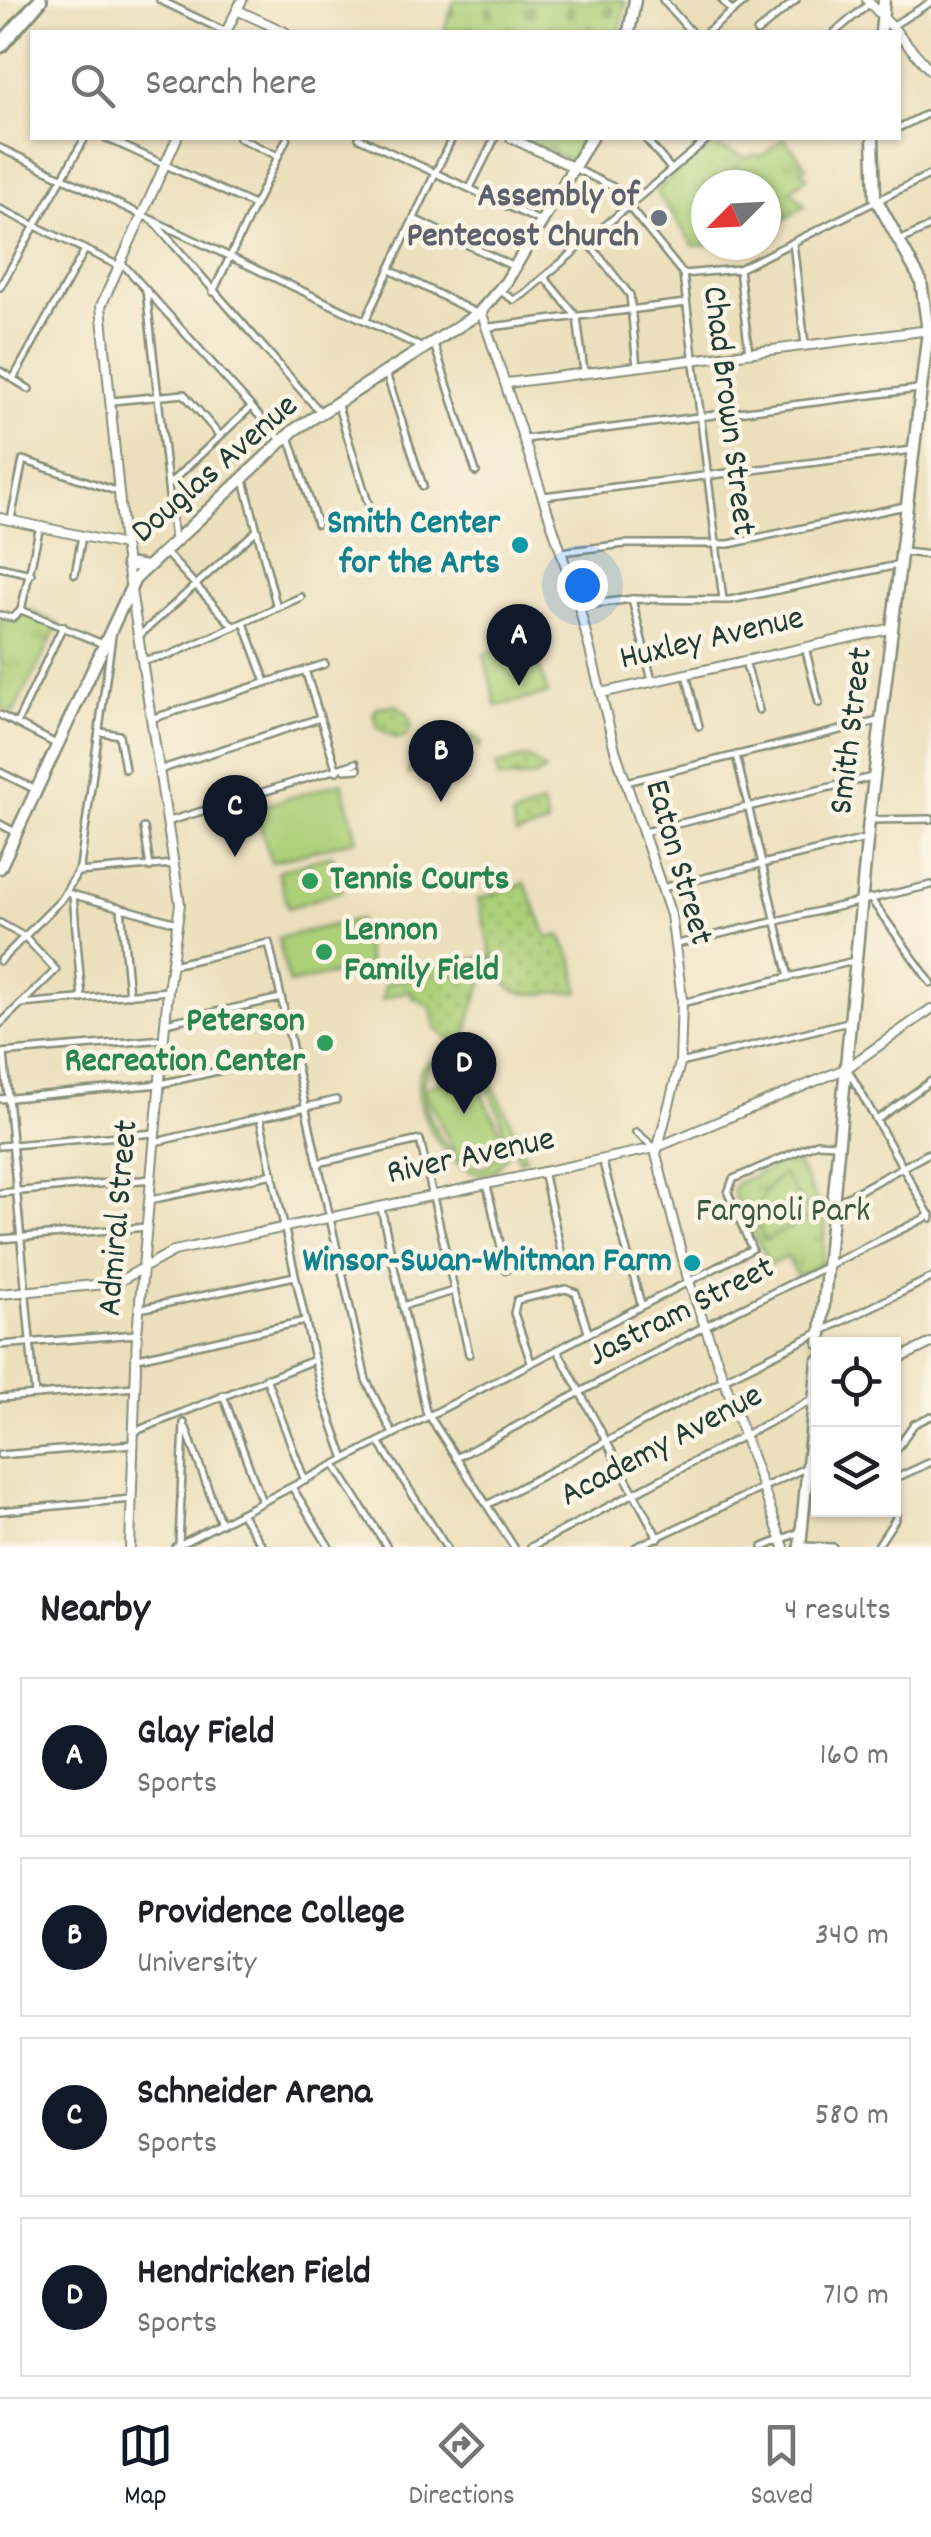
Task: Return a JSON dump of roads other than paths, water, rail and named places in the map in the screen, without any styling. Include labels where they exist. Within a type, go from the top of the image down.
[{"type":"highway","points":[[0,33],[29,0]]},
{"type":"highway","points":[[0,46],[40,0]]},
{"type":"main road","points":[[628,30],[635,0]]},
{"type":"main road","points":[[884,0],[883,16],[891,30]]},
{"type":"main road","name":"Douglas Avenue","points":[[0,868],[131,585],[285,438],[480,313],[515,268],[589,140]]},
{"type":"main road","name":"Smith Street","points":[[821,1337],[866,899],[874,776],[930,330],[926,279],[876,200],[871,178],[876,140]]},
{"type":"main road","points":[[127,564],[146,567]]},
{"type":"main road","points":[[800,1546],[813,1427]]},
{"type":"street","points":[[160,0],[222,30]]},
{"type":"street","points":[[227,30],[242,0]]},
{"type":"street","points":[[663,0],[689,30]]},
{"type":"street","points":[[722,0],[732,12]]},
{"type":"street","points":[[710,30],[747,0]]},
{"type":"street","points":[[759,30],[796,0]]},
{"type":"street","points":[[837,30],[868,2],[883,16]]},
{"type":"street","points":[[893,30],[931,2]]},
{"type":"street","points":[[237,10],[281,30]]},
{"type":"street","points":[[901,40],[931,70]]},
{"type":"street","points":[[901,127],[931,112]]},
{"type":"street","points":[[0,287],[84,140]]},
{"type":"street","points":[[110,140],[254,205]]},
{"type":"street","name":"Admiral Street","points":[[130,1547],[137,1334],[168,991],[180,924],[177,864],[124,545],[101,306],[175,140]]},
{"type":"street","points":[[242,140],[278,156]]},
{"type":"street","points":[[213,292],[285,140]]},
{"type":"street","points":[[364,140],[542,222]]},
{"type":"street","points":[[366,319],[451,140]]},
{"type":"street","points":[[470,188],[493,140]]},
{"type":"street","name":"Chad Brown Street","points":[[515,140],[612,187],[683,274],[723,600]]},
{"type":"street","points":[[647,140],[671,169]]},
{"type":"street","points":[[500,290],[514,300],[706,140]]},
{"type":"street","points":[[0,148],[139,216],[430,346],[476,472]]},
{"type":"street","points":[[683,274],[739,269],[931,174]]},
{"type":"street","points":[[0,209],[118,262],[251,407],[285,438],[316,524]]},
{"type":"street","points":[[414,219],[515,268]]},
{"type":"street","points":[[154,222],[322,413]]},
{"type":"street","points":[[899,241],[931,226]]},
{"type":"street","points":[[586,241],[630,295],[637,367]]},
{"type":"street","points":[[793,243],[805,346]]},
{"type":"street","points":[[12,379],[85,250]]},
{"type":"street","points":[[739,269],[750,354]]},
{"type":"street","points":[[390,270],[480,313]]},
{"type":"street","points":[[544,277],[577,317],[584,373]]},
{"type":"street","points":[[146,290],[174,542]]},
{"type":"street","points":[[490,327],[686,303]]},
{"type":"street","name":"Eaton Street","points":[[480,313],[490,327],[579,606],[626,782],[677,944],[682,1003],[680,1063],[656,1148],[688,1279],[726,1378],[781,1544]]},
{"type":"street","points":[[507,383],[930,330]]},
{"type":"street","points":[[0,372],[30,389]]},
{"type":"street","points":[[386,373],[424,486]]},
{"type":"street","points":[[525,439],[921,388]]},
{"type":"street","points":[[109,402],[184,394],[220,436]]},
{"type":"street","points":[[336,404],[370,506]]},
{"type":"street","points":[[168,485],[251,407]]},
{"type":"street","points":[[544,496],[914,450]]},
{"type":"street","points":[[10,520],[22,460],[119,492]]},
{"type":"street","points":[[243,477],[278,608]]},
{"type":"street","points":[[562,552],[625,544],[716,545],[908,506]]},
{"type":"street","points":[[0,518],[124,545]]},
{"type":"street","points":[[0,615],[13,618],[21,610],[40,526]]},
{"type":"street","points":[[140,635],[257,530]]},
{"type":"street","points":[[75,574],[82,536]]},
{"type":"street","points":[[164,551],[234,627]]},
{"type":"street","points":[[579,606],[632,599],[723,600],[902,558],[931,555]]},
{"type":"street","points":[[0,567],[31,574]]},
{"type":"street","points":[[145,660],[170,655],[302,598]]},
{"type":"street","points":[[632,599],[652,681]]},
{"type":"street","points":[[21,610],[106,645]]},
{"type":"street","points":[[244,622],[266,682]]},
{"type":"street","points":[[17,723],[63,626]]},
{"type":"street","name":"Huxley Avenue","points":[[601,693],[893,628]]},
{"type":"street","points":[[0,960],[70,894],[78,872],[101,732],[112,633]]},
{"type":"street","points":[[806,647],[819,703]]},
{"type":"street","points":[[745,660],[759,710]]},
{"type":"street","points":[[154,718],[325,664]]},
{"type":"street","points":[[304,670],[337,770]]},
{"type":"street","points":[[686,674],[699,726]]},
{"type":"street","points":[[0,714],[59,745]]},
{"type":"street","points":[[162,769],[320,718]]},
{"type":"street","points":[[626,782],[881,720]]},
{"type":"street","points":[[101,732],[119,734],[125,769]]},
{"type":"street","points":[[736,755],[790,976]]},
{"type":"street","points":[[170,820],[357,766]]},
{"type":"street","points":[[0,772],[37,790]]},
{"type":"street","points":[[643,832],[874,776]]},
{"type":"street","points":[[870,820],[931,819]]},
{"type":"street","points":[[0,824],[17,833]]},
{"type":"street","points":[[144,828],[150,867]]},
{"type":"street","points":[[662,888],[868,838]]},
{"type":"street","points":[[78,872],[177,864]]},
{"type":"street","points":[[677,944],[931,885]]},
{"type":"street","points":[[70,894],[180,924]]},
{"type":"street","points":[[70,894],[82,999]]},
{"type":"street","points":[[866,899],[931,984]]},
{"type":"street","points":[[121,908],[129,995]]},
{"type":"street","points":[[0,923],[25,937],[56,970],[0,1024]]},
{"type":"street","points":[[172,964],[269,943],[366,1380],[394,1434]]},
{"type":"street","points":[[682,1003],[857,960]]},
{"type":"street","points":[[21,1004],[168,991]]},
{"type":"street","points":[[165,1023],[282,998]]},
{"type":"street","name":"River Avenue","points":[[0,1294],[116,1282],[172,1252],[432,1193],[656,1148],[847,1068],[931,1009]]},
{"type":"street","points":[[680,1063],[852,1022]]},
{"type":"street","points":[[35,1394],[2,1053],[164,1039]]},
{"type":"street","points":[[4,1098],[160,1084],[294,1054]]},
{"type":"street","points":[[847,1068],[931,1216]]},
{"type":"street","points":[[878,1119],[931,1081]]},
{"type":"street","points":[[0,1146],[155,1138],[336,1100]]},
{"type":"street","points":[[260,1119],[314,1360],[346,1460]]},
{"type":"street","points":[[632,1153],[638,1144],[636,1132],[656,1148]]},
{"type":"street","points":[[318,1163],[420,1140],[469,1354]]},
{"type":"street","points":[[177,1546],[754,1246],[730,1199],[733,1179],[817,1143],[840,1144]]},
{"type":"street","points":[[834,1204],[931,1152]]},
{"type":"street","points":[[602,1159],[641,1304]]},
{"type":"street","points":[[543,1171],[563,1260]]},
{"type":"street","points":[[150,1200],[273,1174]]},
{"type":"street","points":[[0,1193],[152,1179]]},
{"type":"street","points":[[486,1182],[506,1270]]},
{"type":"street","points":[[380,1205],[428,1416],[514,1547]]},
{"type":"street","name":"Jastram Street","points":[[456,1458],[706,1326],[931,1216]]},
{"type":"street","points":[[0,1239],[147,1227]]},
{"type":"street","points":[[140,1310],[295,1276]]},
{"type":"street","points":[[487,1505],[726,1378],[931,1278]]},
{"type":"street","points":[[531,1362],[514,1313],[517,1300],[566,1288],[576,1293],[588,1332]]},
{"type":"street","points":[[402,1306],[454,1291]]},
{"type":"street","points":[[136,1359],[306,1321]]},
{"type":"street","points":[[0,1345],[137,1334]]},
{"type":"street","points":[[901,1358],[931,1343]]},
{"type":"street","points":[[557,1349],[658,1538]]},
{"type":"street","points":[[134,1432],[314,1360]]},
{"type":"street","points":[[266,1378],[304,1480]]},
{"type":"street","points":[[0,1398],[136,1386]]},
{"type":"street","points":[[223,1396],[262,1502]]},
{"type":"street","name":"Academy Avenue","points":[[531,1547],[811,1401]]},
{"type":"street","points":[[181,1413],[220,1524]]},
{"type":"street","points":[[901,1443],[914,1424],[931,1416]]},
{"type":"street","points":[[177,1546],[184,1423]]},
{"type":"street","points":[[378,1442],[446,1547]]},
{"type":"street","points":[[0,1455],[133,1444]]},
{"type":"street","points":[[901,1478],[931,1462]]},
{"type":"street","points":[[335,1465],[387,1547]]},
{"type":"street","points":[[636,1547],[808,1466]]},
{"type":"street","points":[[292,1487],[329,1547]]},
{"type":"street","points":[[0,1511],[132,1499]]},
{"type":"street","points":[[242,1513],[263,1547]]},
{"type":"street","points":[[877,1547],[890,1534],[896,1517]]},
{"type":"street","points":[[763,1547],[781,1544],[800,1532]]},
{"type":"street","points":[[800,1546],[833,1547]]},
{"type":"place","name":"Assembly of Pentecost Church","points":[[659,218]]},
{"type":"place","name":"Smith Center for the Arts","points":[[520,545]]},
{"type":"place","name":"Glay Field","points":[[519,686]]},
{"type":"place","name":"Providence College","points":[[441,802]]},
{"type":"place","name":"Schneider Arena","points":[[235,857]]},
{"type":"place","name":"Tennis Courts","points":[[310,881]]},
{"type":"place","name":"Lennon Family Field","points":[[324,952]]},
{"type":"place","name":"Peterson Recreation Center","points":[[325,1043]]},
{"type":"place","name":"Hendricken Field","points":[[464,1114]]},
{"type":"place","name":"Winsor-Swan-Whitman Farm","points":[[692,1263]]},
{"type":"park label","name":"Fargnoli Park","points":[[783,1213]]}]
